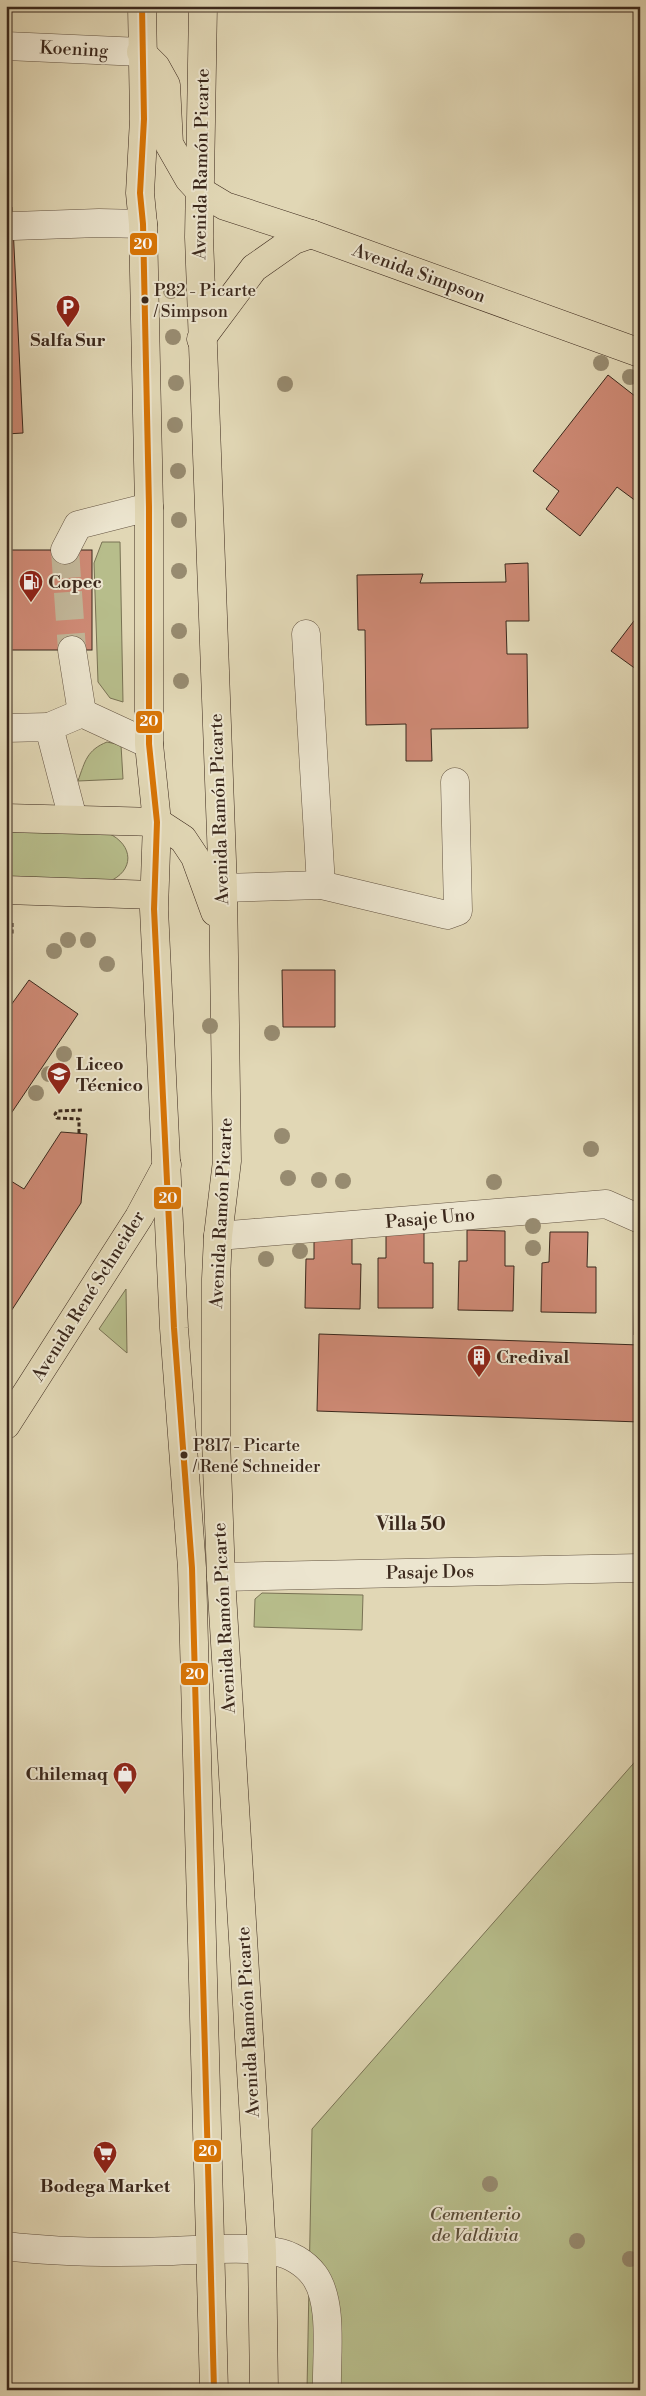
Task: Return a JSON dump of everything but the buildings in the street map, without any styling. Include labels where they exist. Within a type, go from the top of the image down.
[{"type":"main road","name":"Avenida Ramón Picarte","points":[[142,6],[141,52],[144,119],[140,193],[143,224],[148,506],[149,744],[157,822],[154,895],[174,1328],[192,1568],[214,2390]]},
{"type":"main road","name":"Avenida Ramón Picarte","points":[[203,6],[199,237],[201,339],[223,888],[227,1161],[218,1236],[216,1439],[221,1577],[262,2251],[264,2390]]},
{"type":"main road","points":[[141,52],[156,67],[166,85],[169,144],[189,179],[200,191]]},
{"type":"main road","name":"Avenida Simpson","points":[[200,191],[225,206],[311,234],[640,353]]},
{"type":"main road","points":[[201,339],[254,268],[294,240],[311,234]]},
{"type":"main road","points":[[6,818],[157,822],[183,839],[195,857],[210,896],[223,942]]},
{"type":"main road","points":[[6,890],[154,895]]},
{"type":"main road","name":"Avenida René Schneider","points":[[6,1425],[139,1217],[167,1165]]},
{"type":"street","name":"Koening","points":[[6,46],[141,52]]},
{"type":"street","points":[[13,226],[99,223],[143,224]]},
{"type":"street","points":[[65,550],[78,526],[148,506]]},
{"type":"street","points":[[306,634],[321,885]]},
{"type":"street","points":[[72,650],[82,713]]},
{"type":"street","points":[[6,728],[49,727],[82,713],[149,744]]},
{"type":"street","points":[[49,727],[72,819]]},
{"type":"street","points":[[223,888],[321,885],[447,915],[458,911],[455,782]]},
{"type":"street","name":"Pasaje Uno","points":[[218,1236],[606,1204],[640,1219]]},
{"type":"street","name":"Pasaje Dos","points":[[221,1577],[640,1568]]},
{"type":"street","points":[[6,2246],[101,2254],[210,2250],[262,2251],[288,2255],[313,2273],[322,2288],[326,2305],[327,2390]]},
{"type":"path","points":[[6,945],[12,934],[12,919]]},
{"type":"path","points":[[79,1133],[79,1119],[57,1118],[55,1114],[57,1111],[83,1110]]},
{"type":"green space","points":[[102,542],[120,542],[123,702],[110,698],[98,682],[94,563]]},
{"type":"green space","points":[[107,742],[121,745],[123,779],[78,781],[88,757],[100,745]]},
{"type":"green space","points":[[6,829],[108,833],[123,844],[127,851],[127,865],[117,877],[108,882],[6,878]]},
{"type":"green space","points":[[126,1289],[127,1353],[99,1329]]},
{"type":"green space","points":[[262,1593],[363,1595],[362,1630],[254,1627],[255,1599]]},
{"type":"green space","name":"Cementerio de Valdivia","points":[[640,1756],[640,2390],[307,2390],[312,2129]]},
{"type":"tunnel","points":[[65,550],[72,650]]},
{"type":"transit line","name":"20","points":[[142,6],[144,119],[140,193],[143,224],[149,507],[149,744],[157,822],[154,909],[174,1328],[192,1568],[214,2390]]},
{"type":"place","name":"P82 - Picarte / Simpson","points":[[145,300]]},
{"type":"place","name":"Salfa Sur","points":[[68,328]]},
{"type":"place","name":"Copec","points":[[31,603]]},
{"type":"place","name":"Liceo Técnico","points":[[59,1095]]},
{"type":"place","name":"Credival","points":[[479,1378]]},
{"type":"place","name":"P817 - Picarte / René Schneider","points":[[184,1455]]},
{"type":"place","name":"Chilemaq","points":[[125,1795]]},
{"type":"place","name":"Bodega Market","points":[[105,2174]]},
{"type":"district","name":"Villa 50","points":[[411,1523]]}]
